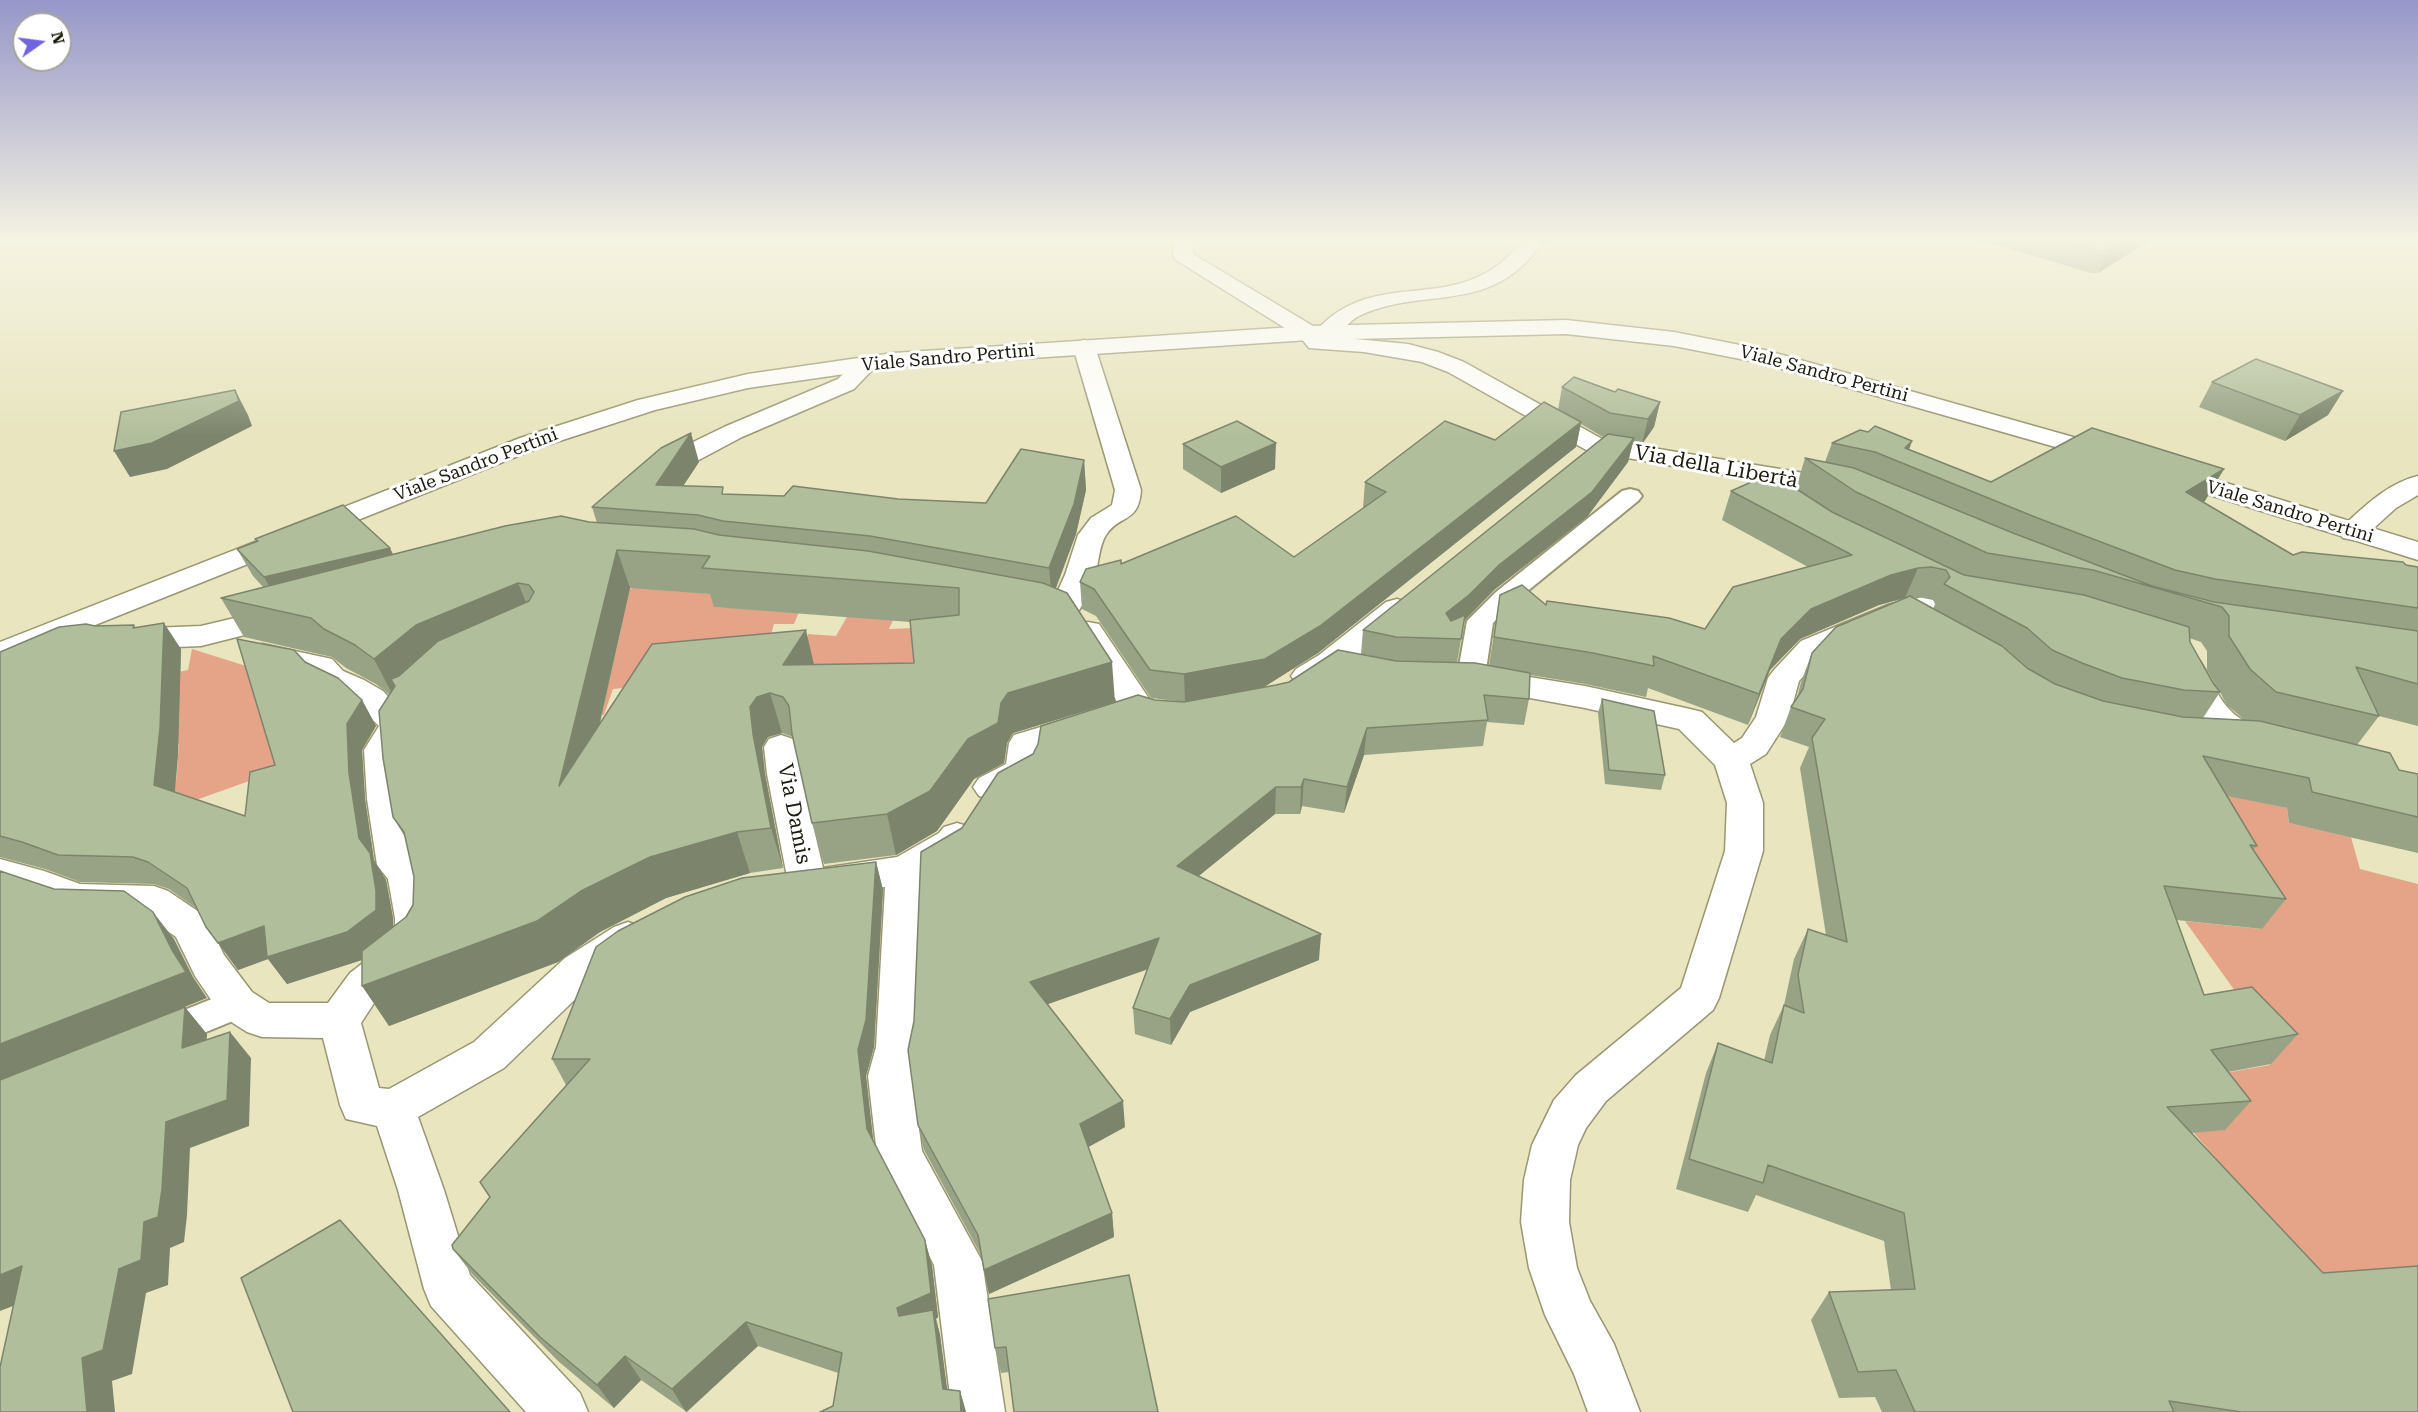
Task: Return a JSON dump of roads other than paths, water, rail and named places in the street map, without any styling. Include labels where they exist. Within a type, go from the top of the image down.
[{"type":"street","name":"Via della Libertà","points":[[1270,305],[1318,332],[1317,343],[1364,345],[1408,351],[1456,367],[1588,454],[1798,480],[1863,497]]},
{"type":"street","points":[[1318,332],[1350,312],[1371,305]]},
{"type":"street","name":"Viale Sandro Pertini","points":[[0,653],[78,632],[529,443],[647,405],[748,381],[866,364],[1318,332],[1566,327],[1674,339],[1810,369],[2143,465],[2418,552]]},
{"type":"street","points":[[1062,614],[1079,578],[1094,531],[1106,520],[1121,513],[1128,503],[1128,490],[1084,347]]},
{"type":"street","points":[[635,491],[661,468],[733,432],[846,384],[866,364]]},
{"type":"street","points":[[1765,476],[1774,493],[1792,506]]},
{"type":"street","points":[[2353,532],[2386,502],[2418,484]]},
{"type":"street","points":[[1731,760],[1754,746],[1772,718],[1784,678],[1812,648],[1899,611],[1978,599],[1921,575]]},
{"type":"street","points":[[1283,692],[1330,662],[1413,595]]},
{"type":"street","points":[[978,1412],[958,1261],[900,1155],[890,1076],[897,1047],[905,870],[952,843],[988,789],[1022,770],[1026,743],[1152,711],[1083,624],[1062,614],[1034,607]]},
{"type":"street","points":[[78,632],[113,640],[201,636],[305,610]]},
{"type":"street","points":[[1899,611],[1940,633]]},
{"type":"street","points":[[201,636],[226,647],[321,666],[330,680],[352,686],[400,714],[381,750],[385,799],[396,865],[406,873],[415,918],[415,945],[364,985],[339,1021]]},
{"type":"street","points":[[2179,648],[2212,713],[2240,738]]},
{"type":"street","points":[[1330,662],[1372,670]]},
{"type":"street","points":[[1437,676],[1471,677],[1585,697],[1690,720],[1731,760],[1745,803],[1744,851],[1698,998],[1591,1088],[1570,1114],[1555,1144],[1547,1180],[1545,1222],[1553,1268],[1570,1315],[1596,1362],[1614,1412]]},
{"type":"street","points":[[2196,736],[2240,738],[2291,750]]},
{"type":"street","name":"Via Damis","points":[[781,747],[790,884],[905,870]]},
{"type":"street","points":[[0,873],[31,881],[78,899],[154,901],[191,927],[209,965],[249,1012],[339,1021]]},
{"type":"street","points":[[339,1021],[362,1105],[393,1109],[489,1055],[579,970],[615,945],[652,925]]},
{"type":"street","points":[[393,1109],[421,1190],[449,1288],[561,1412]]},
{"type":"lane","points":[[1471,677],[1480,621],[1505,597],[1630,496]]},
{"type":"lane","points":[[0,675],[78,632]]},
{"type":"lane","points":[[134,1046],[249,1012]]}]
